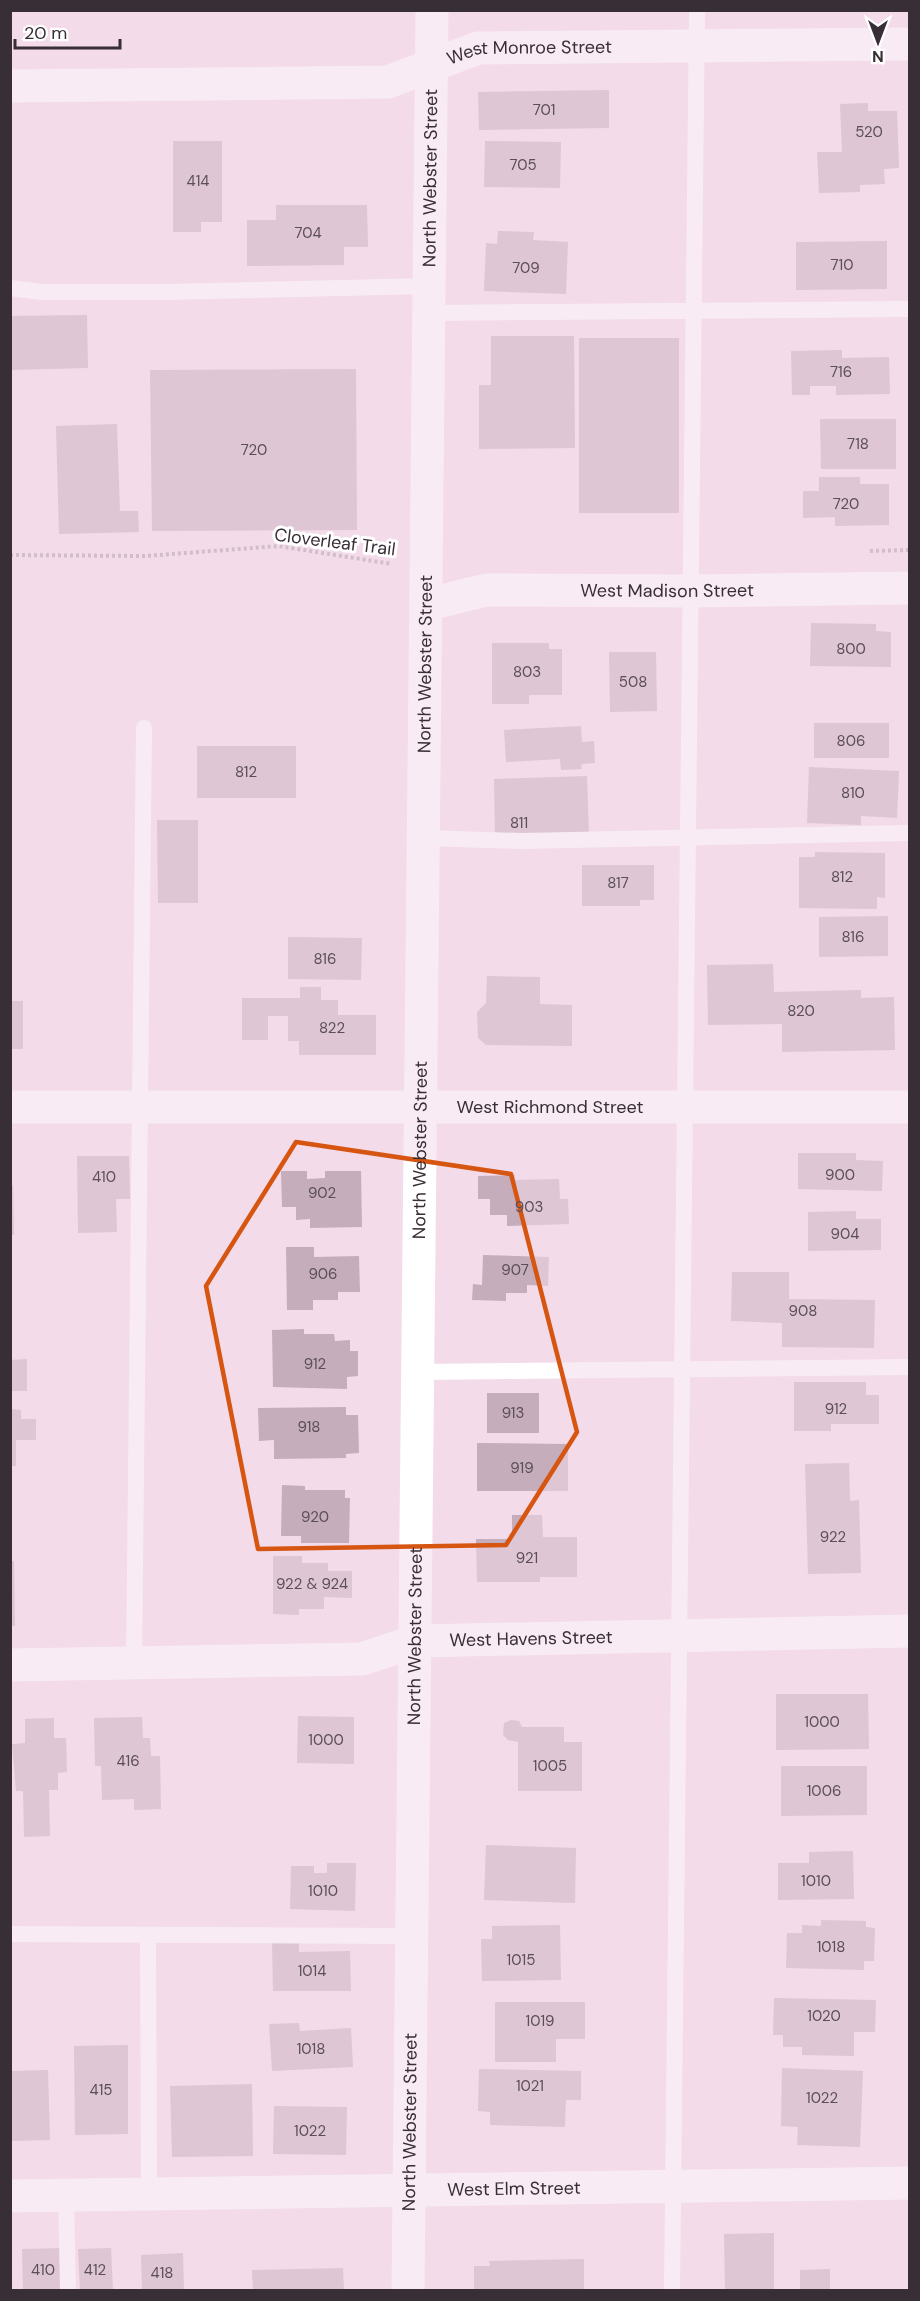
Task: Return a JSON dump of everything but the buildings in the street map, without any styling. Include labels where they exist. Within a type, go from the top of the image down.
[{"type":"street","name":"North Webster Street","points":[[408,2290],[420,1372],[432,10]]},
{"type":"street","name":"West Monroe Street","points":[[10,86],[388,82],[477,48],[909,44]]},
{"type":"street","name":"West Madison Street","points":[[426,605],[486,590],[691,591],[909,588]]},
{"type":"street","name":"West Richmond Street","points":[[10,1107],[140,1105],[909,1107]]},
{"type":"street","name":"West Havens Street","points":[[10,1665],[362,1659],[416,1641],[909,1631]]},
{"type":"street","name":"West Elm Street","points":[[10,2196],[909,2183]]},
{"type":"lane","points":[[672,2290],[697,10]]},
{"type":"lane","points":[[10,288],[42,292],[165,292],[428,299],[695,310],[909,309]]},
{"type":"lane","points":[[134,1662],[144,728]]},
{"type":"lane","points":[[424,838],[522,841],[909,833]]},
{"type":"lane","points":[[420,1372],[909,1367]]},
{"type":"lane","points":[[10,1934],[412,1936]]},
{"type":"lane","points":[[148,1935],[149,2194]]},
{"type":"lane","points":[[66,2196],[68,2290]]},
{"type":"path","name":"Cloverleaf Trail","points":[[10,555],[145,556],[279,546],[396,565],[427,562]]},
{"type":"highlighted area","points":[[296,1142],[511,1174],[577,1432],[506,1545],[258,1549],[206,1286]]}]
